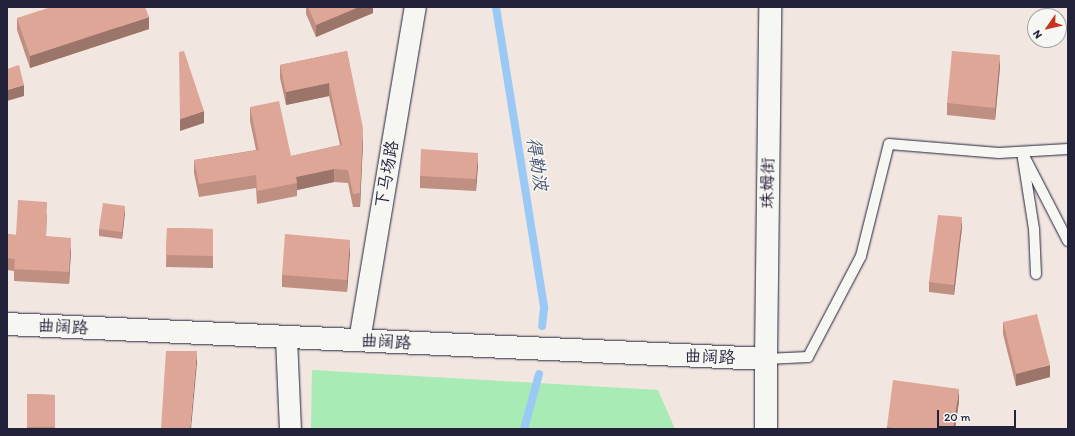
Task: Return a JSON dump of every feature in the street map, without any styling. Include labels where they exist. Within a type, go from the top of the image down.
[{"type":"street","name":"下马场路","points":[[359,340],[415,7]]},
{"type":"street","name":"珠姆街","points":[[766,429],[770,7]]},
{"type":"street","name":"曲阔路","points":[[7,324],[766,359]]},
{"type":"street","points":[[286,338],[290,429]]},
{"type":"lane","points":[[766,359],[808,357],[861,256],[889,144],[1022,152],[1068,149]]},
{"type":"lane","points":[[1022,152],[1068,241]]},
{"type":"lane","points":[[1022,152],[1034,229],[1036,274]]},
{"type":"green space","points":[[312,370],[658,390],[675,429],[311,429]]},
{"type":"building","points":[[51,7],[145,7],[149,17],[30,56],[17,18]]},
{"type":"building","points":[[308,7],[359,7],[316,25]]},
{"type":"building","points":[[184,51],[204,111],[180,119],[179,52]]},
{"type":"building","points":[[347,51],[363,128],[360,193],[353,194],[348,170],[334,169],[296,177],[297,183],[257,191],[256,175],[199,184],[194,160],[259,150],[250,107],[279,101],[291,156],[342,145],[329,83],[286,92],[280,65]]},
{"type":"building","points":[[952,51],[1000,55],[995,108],[947,103]]},
{"type":"building","points":[[19,65],[24,85],[7,90],[7,69]]},
{"type":"building","points":[[421,149],[478,153],[476,179],[420,176]]},
{"type":"building","points":[[18,200],[47,202],[46,236],[71,238],[69,272],[14,269],[15,259],[7,258],[7,234],[16,235]]},
{"type":"building","points":[[103,203],[125,206],[122,232],[99,229]]},
{"type":"building","points":[[938,215],[962,217],[954,285],[929,282]]},
{"type":"building","points":[[167,228],[213,229],[213,256],[166,255]]},
{"type":"building","points":[[285,234],[350,240],[347,280],[282,275]]},
{"type":"building","points":[[1037,314],[1050,365],[1016,374],[1003,322]]},
{"type":"building","points":[[166,351],[197,351],[190,429],[161,429]]},
{"type":"building","points":[[893,380],[959,389],[953,429],[901,429],[887,427]]},
{"type":"building","points":[[27,394],[55,395],[55,427],[27,427]]},
{"type":"waterway","name":"得勒波","points":[[496,7],[544,308],[542,326]]},
{"type":"waterway","name":"得勒波","points":[[524,429],[539,374]]}]
